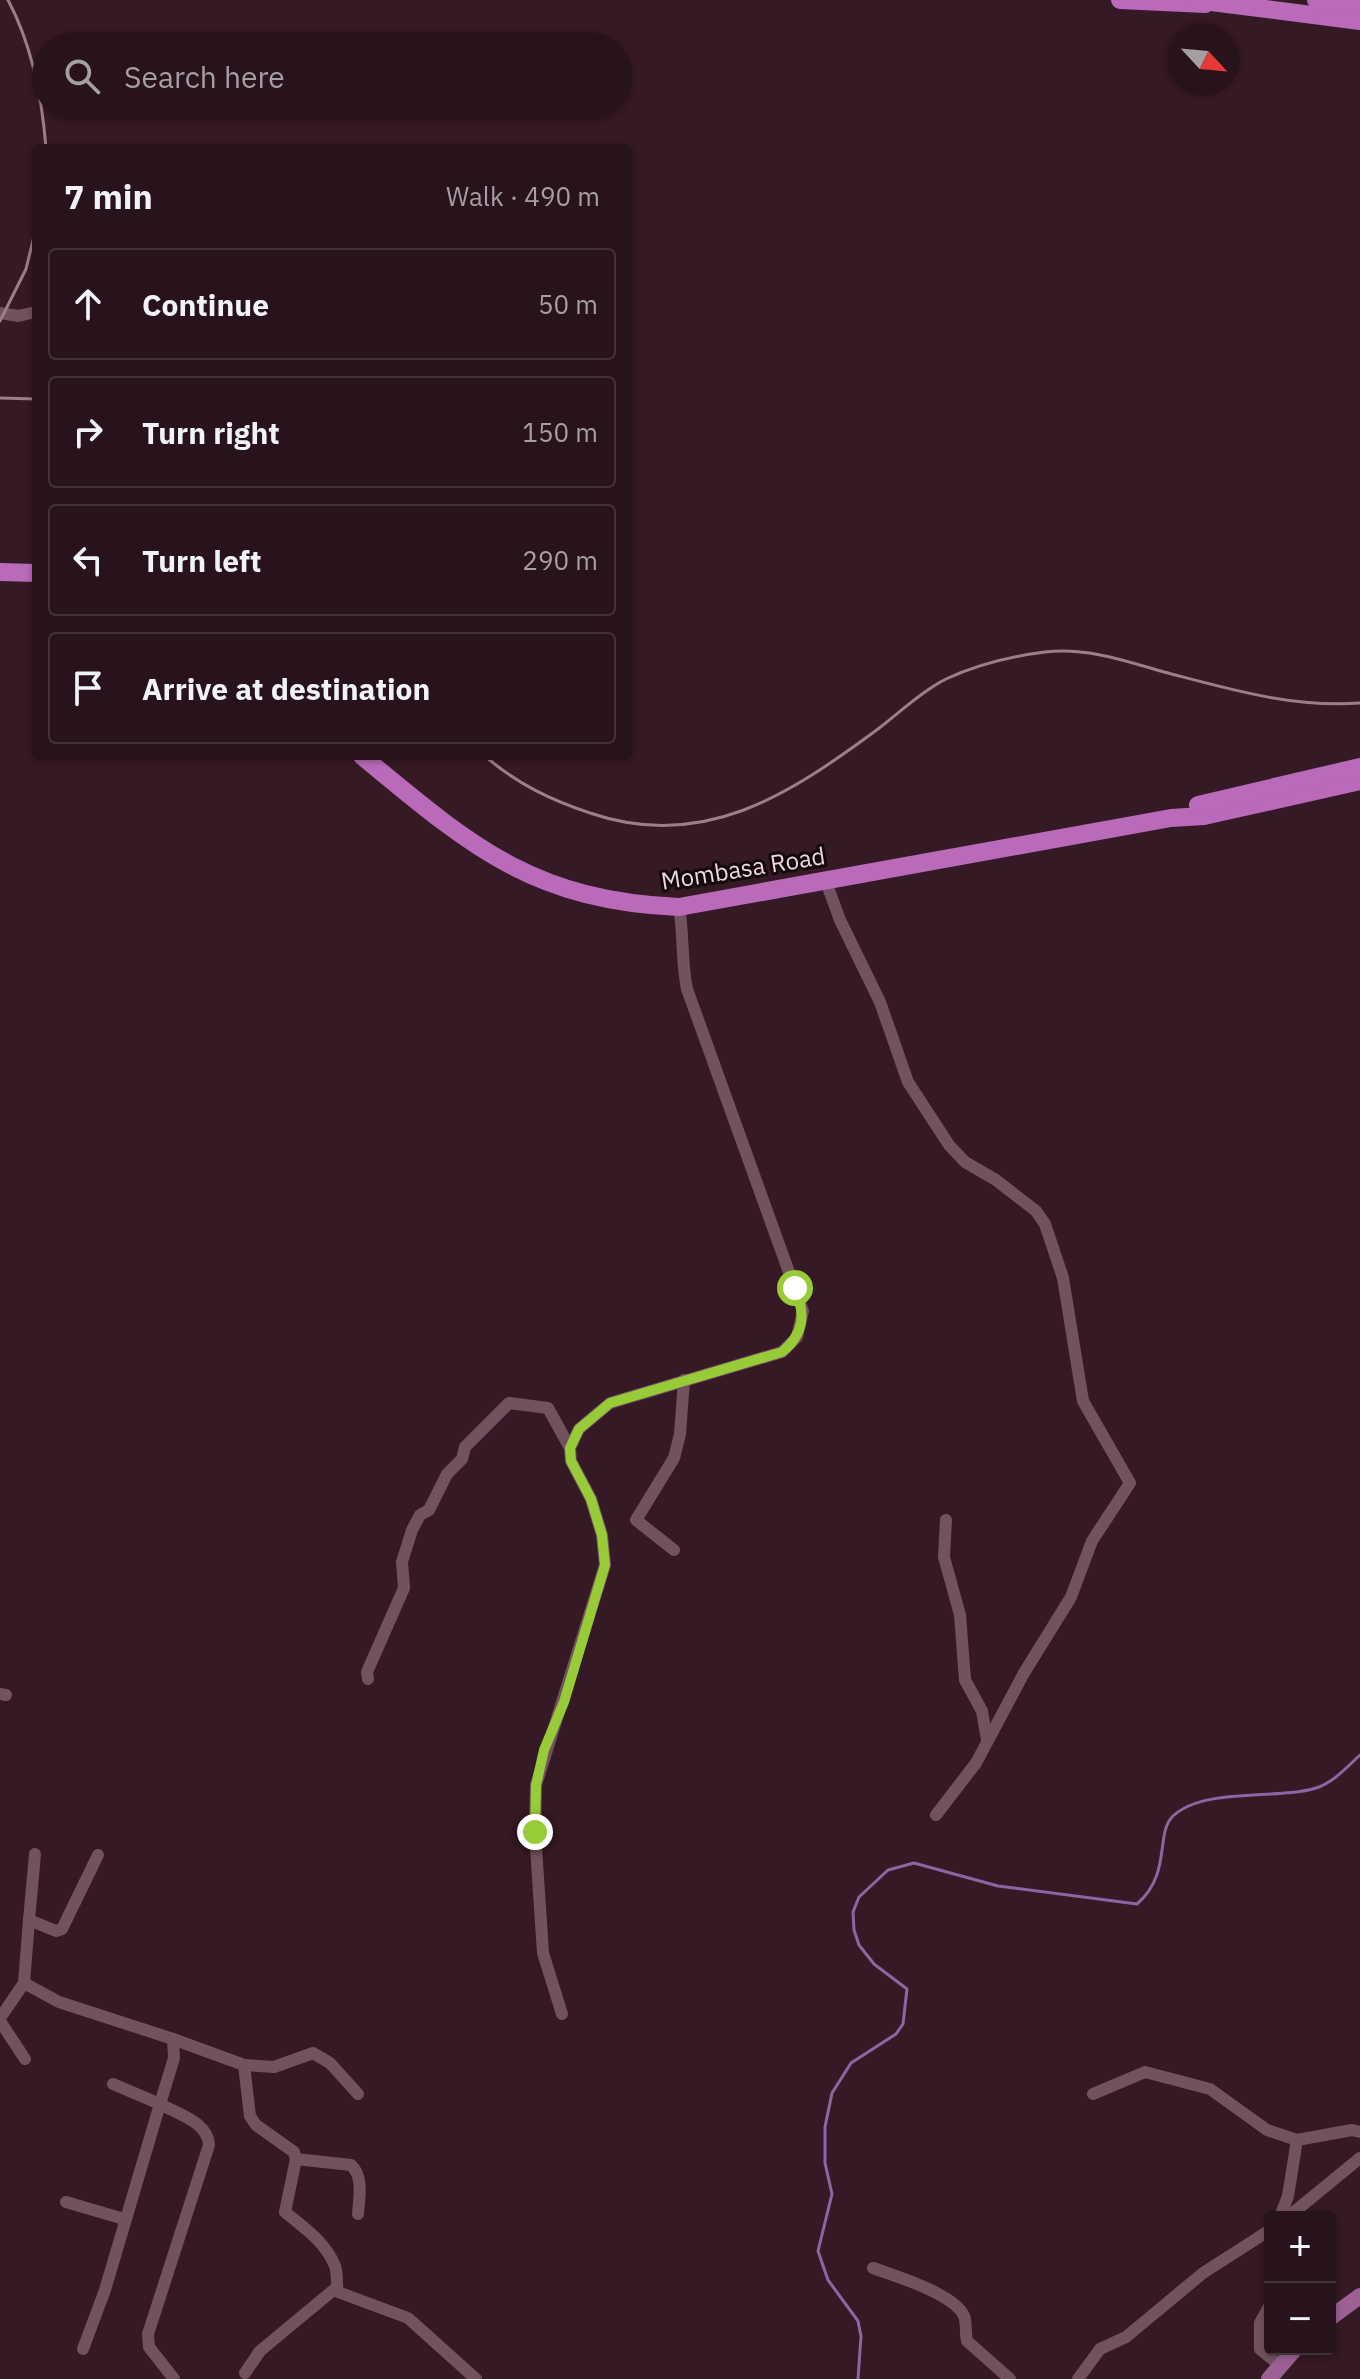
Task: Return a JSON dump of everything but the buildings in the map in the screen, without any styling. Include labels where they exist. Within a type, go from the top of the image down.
[{"type":"highway","points":[[1120,0],[1220,3]]},
{"type":"highway","points":[[1195,0],[1360,21]]},
{"type":"highway","points":[[1316,0],[1360,7]]},
{"type":"highway","points":[[0,572],[32,573]]},
{"type":"highway","name":"Mombasa Road","points":[[367,760],[442,822],[495,859],[524,874],[590,896],[632,905],[679,907],[1171,818],[1204,816],[1360,781]]},
{"type":"highway","name":"Mombasa Road","points":[[1171,818],[1199,804],[1360,767]]},
{"type":"main road","points":[[1336,2314],[1360,2296]]},
{"type":"main road","points":[[1269,2379],[1290,2355]]},
{"type":"street","points":[[0,313],[18,316],[32,313]]},
{"type":"street","points":[[825,879],[840,920],[880,1002],[908,1082],[949,1145],[965,1162],[996,1180],[1036,1211],[1045,1224],[1063,1278],[1083,1401],[1130,1483],[1127,1494],[1104,1519],[1092,1541],[1071,1597],[976,1763],[936,1815]]},
{"type":"street","points":[[570,1448],[579,1429],[610,1403],[782,1352],[797,1337],[803,1311],[687,989],[681,963],[684,937],[679,907]]},
{"type":"street","points":[[674,1550],[644,1530],[636,1520],[674,1458],[682,1422],[684,1380]]},
{"type":"street","points":[[368,1679],[367,1672],[404,1588],[402,1562],[412,1530],[420,1515],[429,1510],[447,1474],[462,1459],[465,1447],[477,1432],[509,1403],[548,1408],[570,1448],[571,1461],[591,1499],[602,1535],[605,1565],[564,1702],[544,1750],[536,1785],[535,1832],[543,1953],[562,2014]]},
{"type":"street","points":[[946,1520],[944,1557],[960,1615],[965,1680],[982,1711],[987,1740]]},
{"type":"street","points":[[25,2059],[0,2020],[24,1983],[35,1854]]},
{"type":"street","points":[[29,1920],[56,1931],[62,1929],[98,1855]]},
{"type":"street","points":[[24,1983],[59,2002],[237,2059],[244,2065],[274,2067],[313,2053],[330,2063],[358,2094]]},
{"type":"street","points":[[83,2349],[105,2290],[174,2058],[173,2039]]},
{"type":"street","points":[[244,2065],[250,2116],[256,2125],[294,2152],[296,2159],[285,2212],[305,2225],[326,2250],[336,2268],[336,2288],[344,2297],[408,2318],[476,2379]]},
{"type":"street","points":[[1093,2094],[1145,2072],[1210,2089],[1267,2130],[1297,2140],[1360,2132]]},
{"type":"street","points":[[113,2084],[203,2127],[208,2135],[209,2145],[148,2334],[149,2347],[174,2379]]},
{"type":"street","points":[[1282,2211],[1288,2196],[1297,2140]]},
{"type":"street","points":[[1295,2211],[1360,2158]]},
{"type":"street","points":[[296,2159],[351,2165],[357,2171],[360,2184],[358,2214]]},
{"type":"street","points":[[66,2202],[124,2219]]},
{"type":"street","points":[[1078,2379],[1100,2349],[1126,2337],[1203,2273],[1264,2234]]},
{"type":"street","points":[[873,2268],[922,2286],[958,2308],[966,2318],[967,2341],[1010,2379]]},
{"type":"street","points":[[246,2377],[260,2351],[336,2288]]},
{"type":"street","points":[[1264,2316],[1260,2323],[1260,2349],[1264,2352]]},
{"type":"street","points":[[1267,2355],[1281,2366]]},
{"type":"waterway","points":[[858,2379],[861,2336],[858,2321],[828,2280],[818,2251],[832,2194],[825,2163],[825,2127],[832,2093],[851,2063],[896,2034],[903,2024],[907,1989],[874,1964],[859,1945],[853,1912],[859,1897],[888,1870],[914,1863],[998,1886],[1137,1904],[1155,1880],[1168,1823],[1186,1807],[1222,1798],[1316,1788],[1334,1778],[1360,1755]]},
{"type":"railway","points":[[8,0],[24,35],[32,65]]},
{"type":"railway","points":[[43,120],[46,144]]},
{"type":"railway","points":[[0,321],[26,269],[32,244]]},
{"type":"railway","points":[[0,398],[32,399]]},
{"type":"railway","points":[[490,760],[522,783],[576,808],[631,823],[671,825],[708,821],[744,810],[778,794],[845,753],[937,684],[970,669],[1020,656],[1060,651],[1091,653],[1261,696],[1310,703],[1360,703]]},
{"type":"route","points":[[535,1832],[536,1785],[544,1750],[564,1702],[605,1565],[602,1535],[591,1499],[571,1461],[570,1448],[579,1429],[610,1403],[782,1352],[794,1342],[802,1323],[803,1311],[795,1288]]}]
